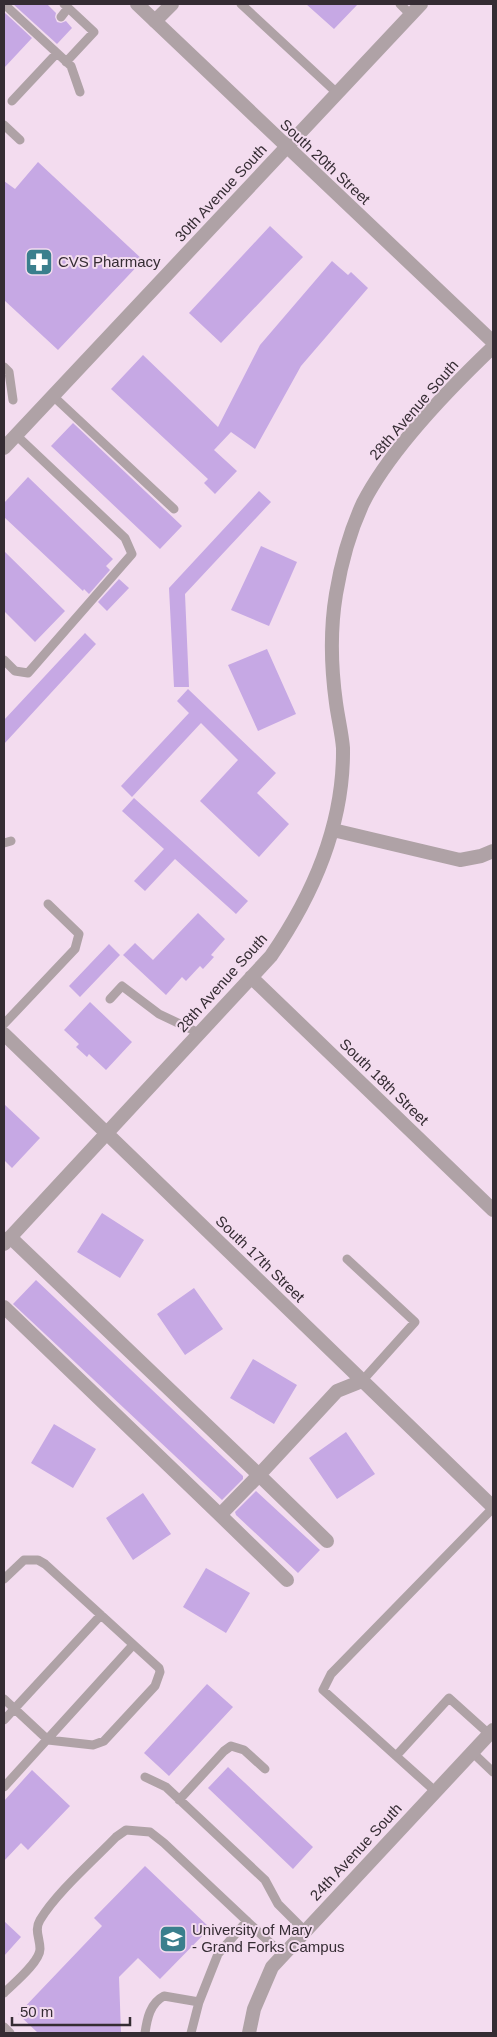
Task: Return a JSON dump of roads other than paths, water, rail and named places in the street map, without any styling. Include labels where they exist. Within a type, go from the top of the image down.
[{"type":"street","name":"South 20th Street","points":[[137,4],[493,342]]},
{"type":"street","points":[[155,21],[172,4]]},
{"type":"street","name":"30th Avenue South","points":[[4,448],[421,4]]},
{"type":"street","name":"28th Avenue South","points":[[7,1240],[271,956],[294,922],[314,882],[333,830],[342,772],[343,747],[332,658],[333,623],[336,594],[350,537],[363,504],[399,448],[493,346]]},
{"type":"street","points":[[333,830],[460,860],[481,856],[493,851]]},
{"type":"street","name":"South 18th Street","points":[[251,977],[493,1210]]},
{"type":"street","name":"South 17th Street","points":[[4,1034],[493,1508]]},
{"type":"street","points":[[7,1240],[327,1540]]},
{"type":"street","points":[[4,1307],[287,1580]]},
{"type":"street","points":[[220,1515],[337,1391],[362,1381]]},
{"type":"street","name":"24th Avenue South","points":[[249,2033],[254,2009],[272,1967],[491,1732]]},
{"type":"lane","points":[[4,4],[13,9],[71,66],[80,92]]},
{"type":"lane","points":[[241,4],[337,93]]},
{"type":"lane","points":[[400,4],[411,14]]},
{"type":"lane","points":[[61,17],[66,6],[94,32],[66,62]]},
{"type":"lane","points":[[12,102],[57,54]]},
{"type":"lane","points":[[4,125],[20,140]]},
{"type":"lane","points":[[4,368],[9,372],[13,400]]},
{"type":"lane","points":[[53,396],[174,509]]},
{"type":"lane","points":[[4,660],[15,671],[28,673],[132,554],[126,538],[16,436]]},
{"type":"lane","points":[[4,1024],[76,949],[79,934],[48,904]]},
{"type":"lane","points":[[110,999],[122,986],[159,1014],[200,1033]]},
{"type":"lane","points":[[347,1259],[415,1322],[362,1381]]},
{"type":"lane","points":[[435,1791],[324,1690],[331,1674],[493,1508]]},
{"type":"lane","points":[[4,1579],[24,1560],[38,1560],[159,1668],[160,1678],[155,1686],[99,1744],[48,1740],[4,1699]]},
{"type":"lane","points":[[4,1720],[101,1615]]},
{"type":"lane","points":[[4,1787],[48,1740],[58,1725],[134,1645]]},
{"type":"lane","points":[[396,1756],[449,1698],[491,1732]]},
{"type":"lane","points":[[179,1800],[224,1751],[231,1746],[244,1750],[265,1769]]},
{"type":"lane","points":[[472,1752],[493,1772]]},
{"type":"lane","points":[[145,1777],[166,1788],[265,1880],[278,1904],[305,1930]]},
{"type":"lane","points":[[4,1993],[36,1960],[40,1951],[36,1932],[39,1921],[52,1904],[116,1837],[126,1830],[150,1832],[283,1955]]},
{"type":"lane","points":[[192,2033],[199,2002],[218,1954],[246,1921]]},
{"type":"lane","points":[[145,2033],[152,2006],[159,1998],[164,1996],[199,2002]]},
{"type":"lane","points":[[4,2027],[10,2033]]},
{"type":"place","name":"CVS Pharmacy","points":[[39,262]]},
{"type":"place","name":"University of Mary - Grand Forks Campus","points":[[173,1939]]}]
